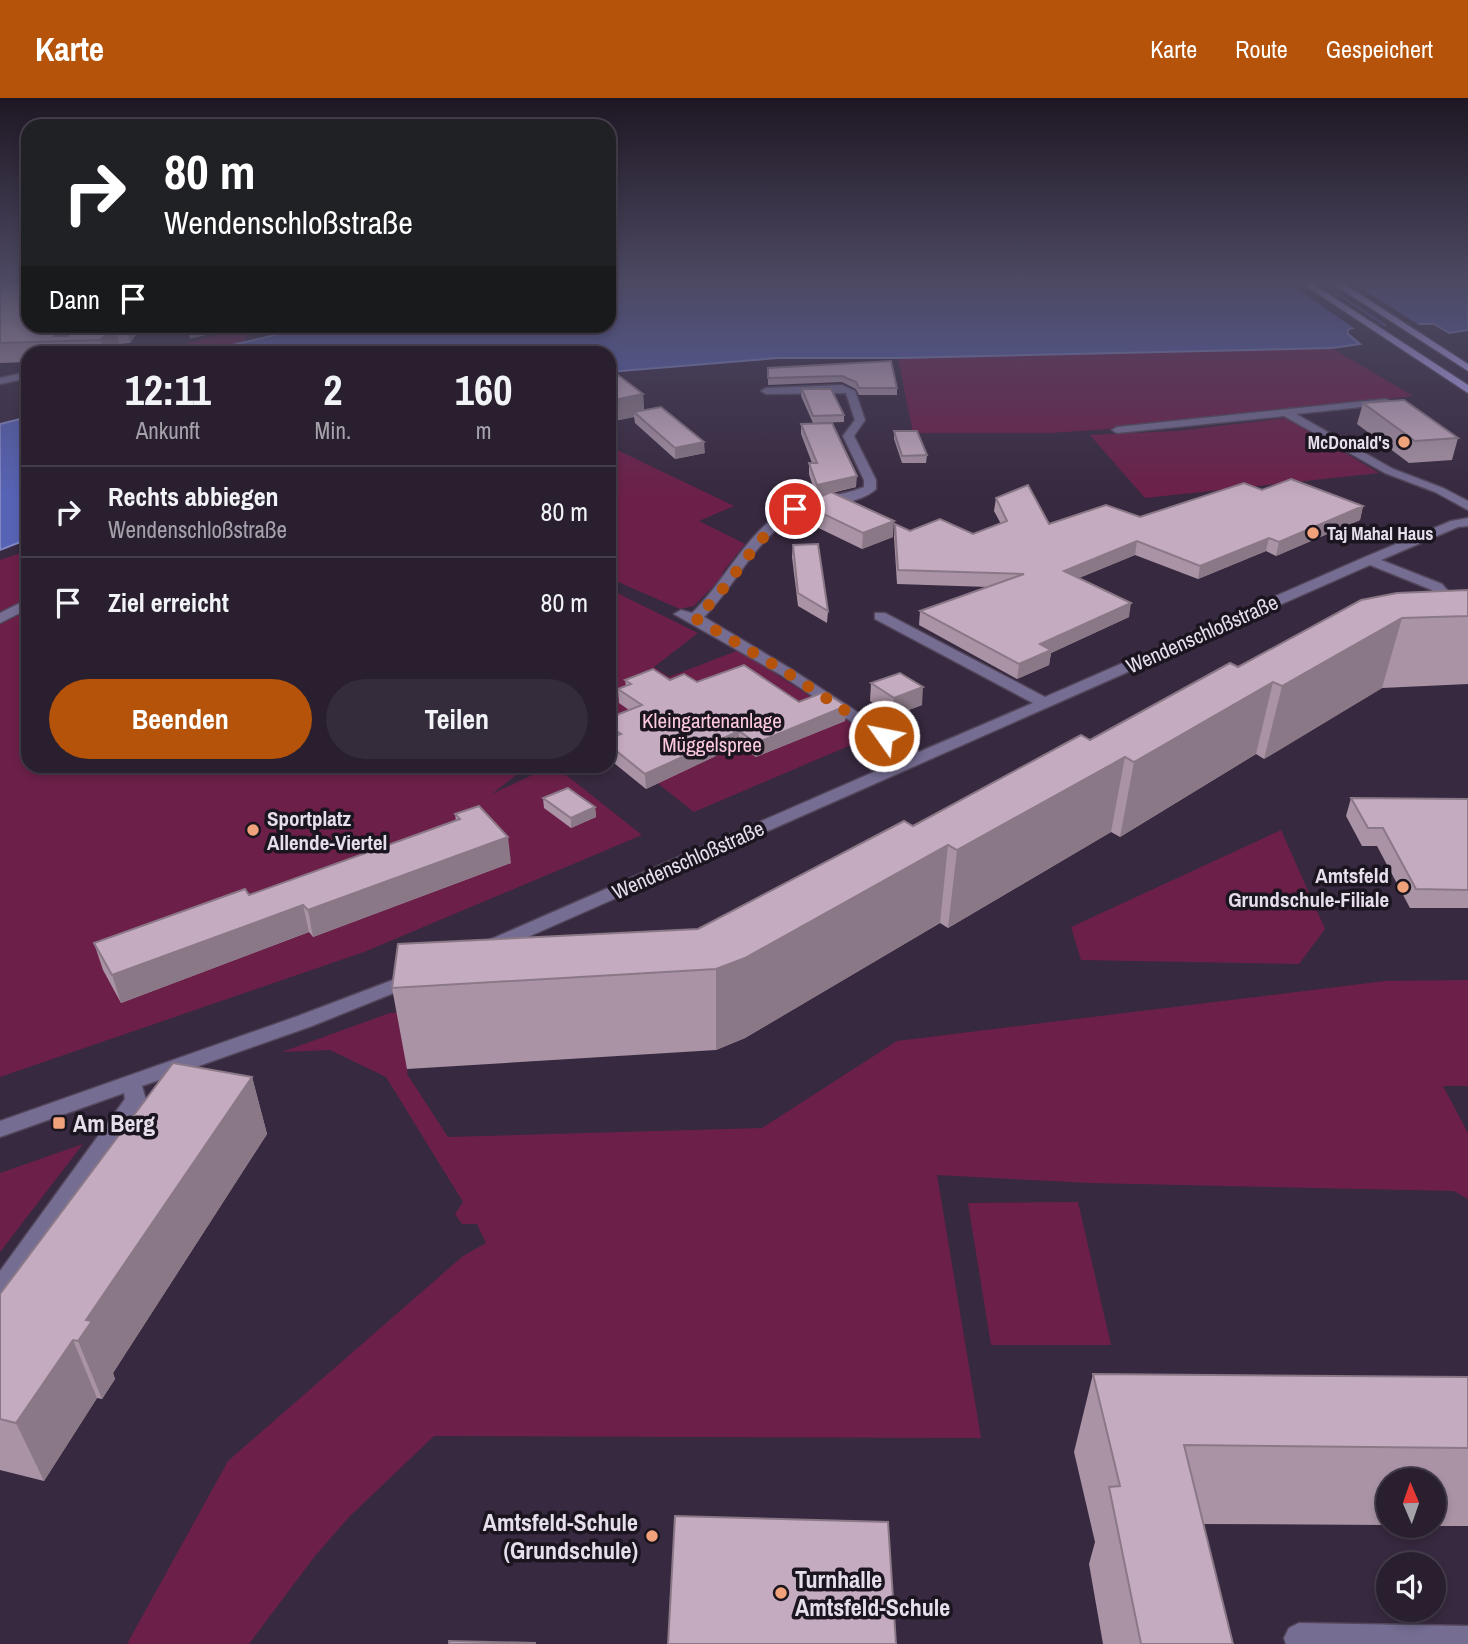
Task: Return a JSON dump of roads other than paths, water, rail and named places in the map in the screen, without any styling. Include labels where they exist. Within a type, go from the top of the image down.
[{"type":"main road","points":[[1411,352],[1468,390]]},
{"type":"main road","points":[[1445,352],[1468,368]]},
{"type":"street","points":[[0,381],[21,376]]},
{"type":"street","points":[[766,391],[842,388],[850,391],[860,420],[848,436],[870,480],[870,489],[847,499],[795,509],[781,518],[751,550],[722,593],[688,616],[786,672],[919,760]]},
{"type":"street","points":[[1118,430],[1387,402]]},
{"type":"street","points":[[1288,414],[1388,471],[1439,490],[1468,506]]},
{"type":"street","name":"Wendenschloßstraße","points":[[468,956],[1370,560],[1455,524],[1468,522]]},
{"type":"street","points":[[1370,560],[1437,587],[1468,623]]},
{"type":"street","points":[[0,619],[21,607]]},
{"type":"street","points":[[880,616],[1045,703]]},
{"type":"street","points":[[0,1129],[305,1021],[434,970]]},
{"type":"street","points":[[0,1289],[136,1100],[131,1083]]},
{"type":"street","points":[[1301,1644],[1299,1638],[1468,1641]]},
{"type":"water","points":[[616,352],[1152,352],[898,358],[778,358],[616,371]]},
{"type":"water","points":[[21,419],[21,542],[0,550],[0,424]]},
{"type":"place","name":"McDonald's","points":[[1404,442]]},
{"type":"place","name":"Taj Mahal Haus","points":[[1313,533]]},
{"type":"place","name":"Sportplatz Allende-Viertel","points":[[253,830]]},
{"type":"place","name":"Amtsfeld Grundschule-Filiale","points":[[1403,887]]},
{"type":"place","name":"Am Berg","points":[[59,1123]]},
{"type":"place","name":"Amtsfeld-Schule (Grundschule)","points":[[652,1536]]},
{"type":"place","name":"Turnhalle Amtsfeld-Schule","points":[[781,1593]]},
{"type":"park label","name":"Kleingartenanlage Müggelspree","points":[[712,732]]}]
